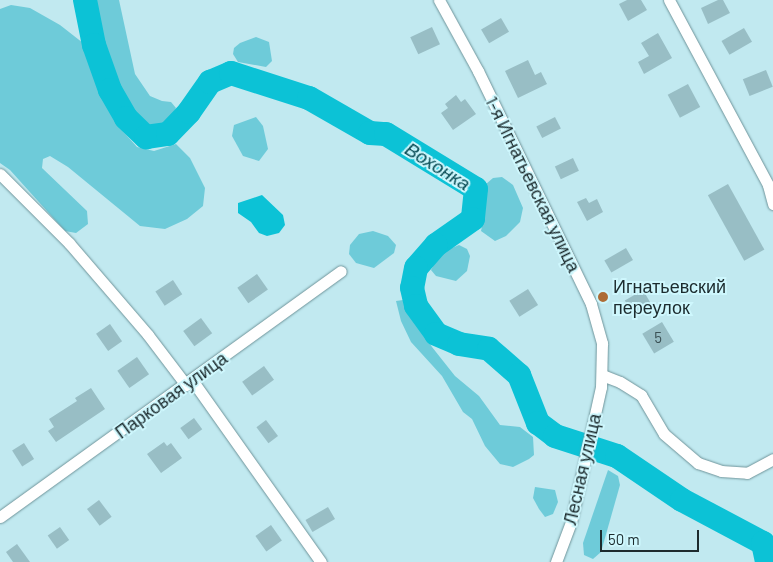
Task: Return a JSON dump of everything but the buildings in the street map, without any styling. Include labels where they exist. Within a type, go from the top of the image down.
[{"type":"street","name":"1-я Игнатьевская улица","points":[[439,0],[478,71],[591,304],[602,343],[602,375]]},
{"type":"street","points":[[668,0],[770,183],[773,204]]},
{"type":"street","points":[[0,174],[69,243],[189,382],[322,562]]},
{"type":"street","name":"Парковая улица","points":[[0,517],[341,272]]},
{"type":"street","name":"Лесная улица","points":[[556,562],[571,522],[602,375]]},
{"type":"street","points":[[602,375],[620,382],[641,395],[664,434],[698,463],[721,471],[747,473],[773,459]]},
{"type":"shaded area","points":[[96,0],[119,0],[135,74],[150,96],[162,101],[171,102],[176,108],[166,125],[152,126],[136,115],[121,91],[101,39]]},
{"type":"shaded area","points":[[11,5],[30,8],[60,25],[83,43],[119,127],[137,147],[154,151],[176,144],[190,158],[205,188],[203,206],[187,219],[165,229],[140,226],[68,167],[50,156],[43,159],[42,168],[87,211],[88,224],[76,233],[65,231],[10,170],[0,163],[0,9]]},
{"type":"shaded area","points":[[256,37],[269,42],[272,61],[266,67],[238,62],[233,54],[234,48],[240,43]]},
{"type":"shaded area","points":[[256,117],[263,126],[268,149],[259,161],[243,156],[232,136],[234,125]]},
{"type":"shaded area","points":[[502,177],[513,185],[523,208],[520,222],[506,236],[495,241],[481,231],[484,217],[484,193],[486,184],[493,178]]},
{"type":"shaded area","points":[[262,195],[283,215],[285,225],[279,233],[267,236],[259,233],[251,222],[238,213],[238,203]]},
{"type":"shaded area","points":[[373,231],[388,236],[396,245],[394,253],[374,268],[356,263],[349,254],[350,245],[359,234]]},
{"type":"shaded area","points":[[459,245],[467,249],[470,256],[467,271],[456,281],[436,276],[431,270],[436,261],[447,250]]},
{"type":"shaded area","points":[[403,300],[432,347],[455,376],[479,396],[500,425],[520,427],[533,437],[534,455],[513,467],[500,464],[485,446],[472,419],[463,412],[442,376],[411,342],[401,321],[396,301]]},
{"type":"shaded area","points":[[608,470],[618,476],[620,485],[601,552],[593,559],[584,555],[583,543]]},
{"type":"shaded area","points":[[535,487],[555,490],[558,502],[553,514],[545,517],[539,509],[533,498]]},
{"type":"waterway","name":"Вохонка","points":[[85,0],[94,45],[110,90],[126,118],[146,137],[168,134],[189,112],[210,82],[231,73],[309,98],[370,133],[386,134],[476,189],[473,219],[436,245],[416,268],[412,288],[416,306],[436,334],[459,344],[489,349],[519,375],[538,423],[555,436],[617,456],[682,500],[763,543],[767,562]]},
{"type":"place","name":"Игнатьевский переулок","points":[[603,297]]}]
